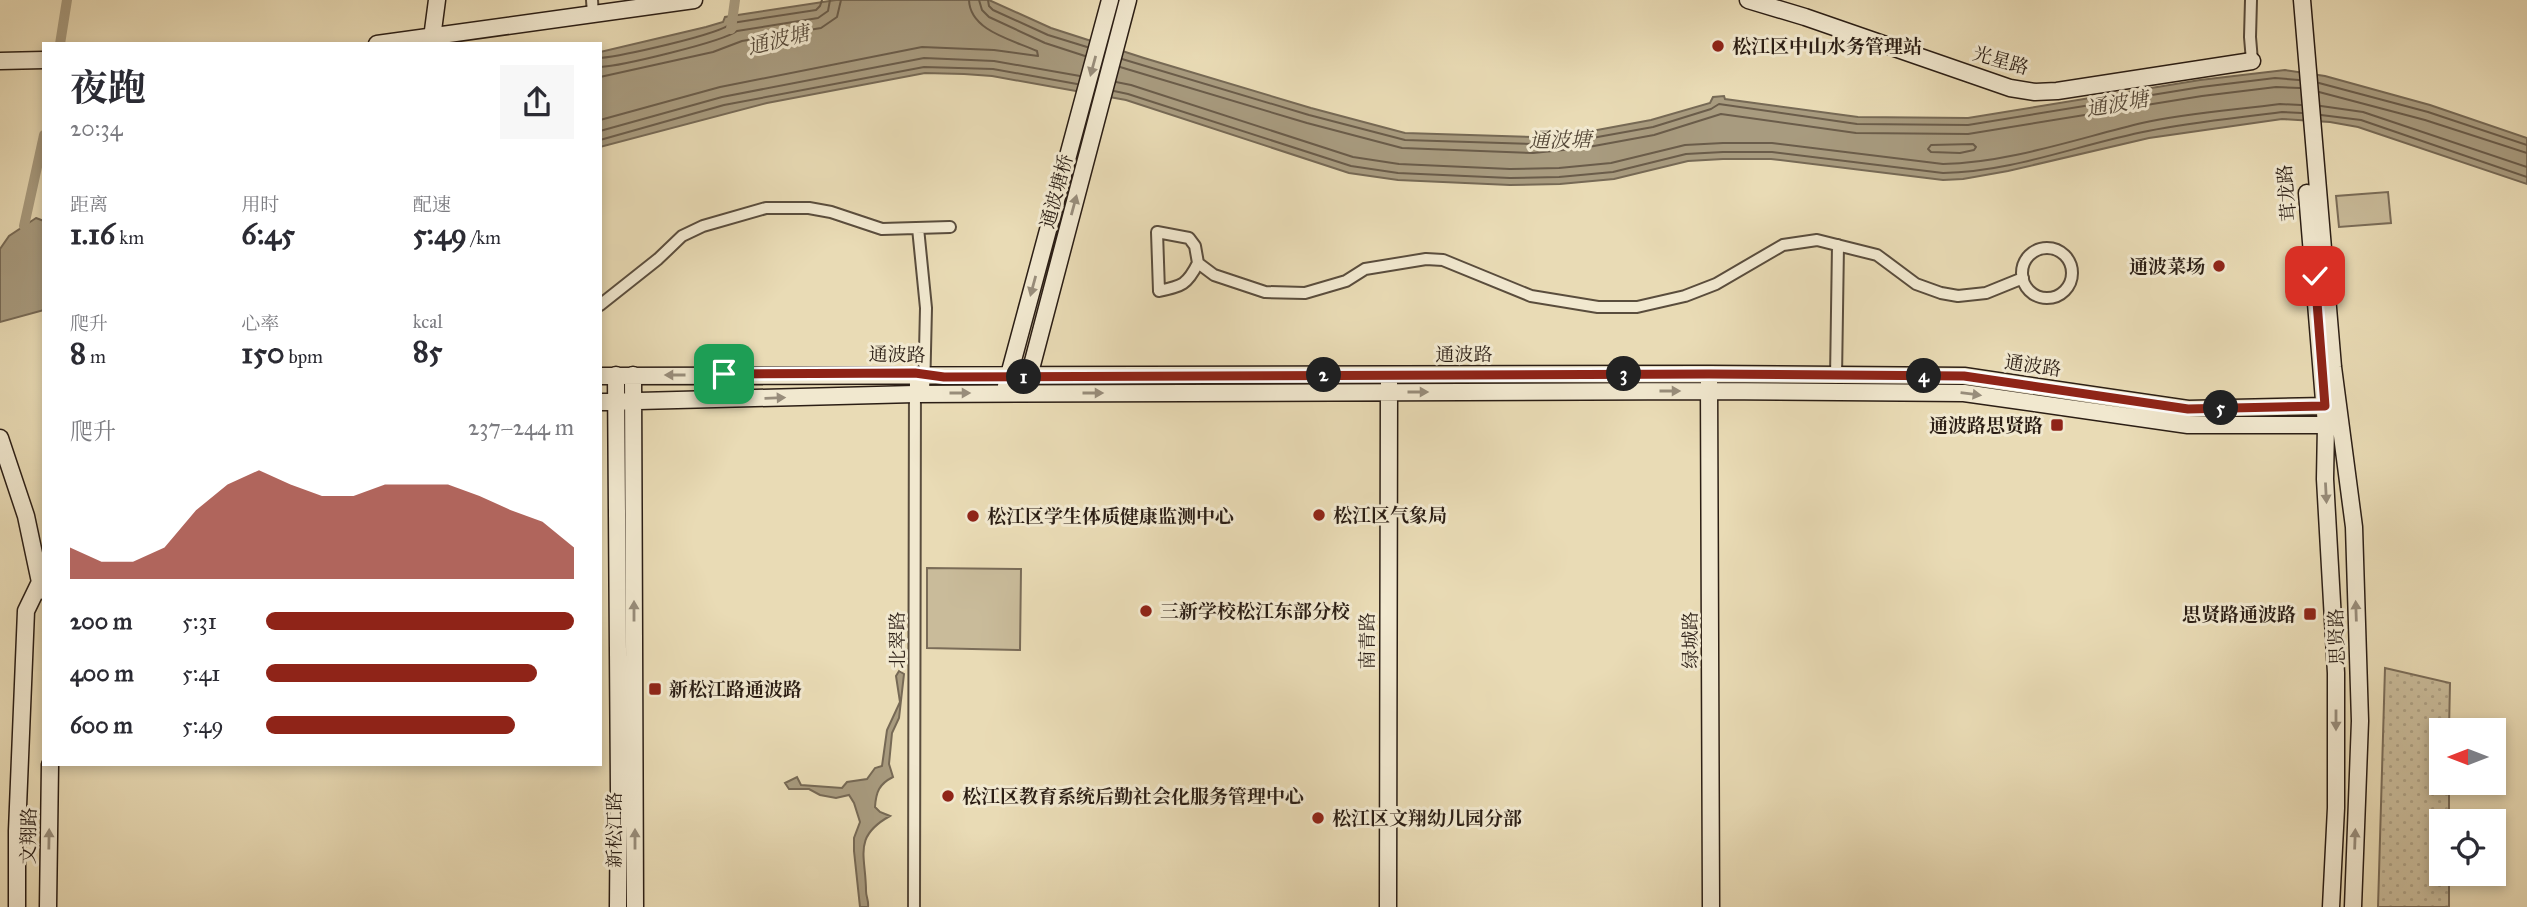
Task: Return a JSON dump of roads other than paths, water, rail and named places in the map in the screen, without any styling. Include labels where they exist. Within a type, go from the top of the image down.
[{"type":"main road","points":[[432,37],[437,0]]},
{"type":"main road","points":[[393,42],[593,7],[694,0]]},
{"type":"main road","points":[[1004,393],[1110,0]]},
{"type":"main road","name":"通波塘桥","points":[[1024,393],[1128,0]]},
{"type":"main road","name":"光星路","points":[[1748,0],[2010,88],[2035,92],[2057,91],[2252,61]]},
{"type":"main road","name":"茸龙路","points":[[2291,0],[2328,368]]},
{"type":"main road","name":"茸龙路","points":[[2302,0],[2328,368],[2325,406],[2333,424]]},
{"type":"main road","points":[[0,61],[42,60]]},
{"type":"main road","name":"思贤路","points":[[2328,368],[2333,424],[2354,527],[2360,721],[2353,907]]},
{"type":"main road","name":"通波路","points":[[616,375],[920,374],[944,377],[1389,383],[1709,391],[1964,376],[2188,409],[2325,406]]},
{"type":"main road","name":"通波路","points":[[617,402],[1709,374],[1964,393],[2188,425],[2333,424]]},
{"type":"main road","name":"绿城路","points":[[1709,374],[1711,907]]},
{"type":"main road","name":"新松江路","points":[[616,375],[635,907]]},
{"type":"main road","name":"南青路","points":[[1388,907],[1389,383]]},
{"type":"main road","name":"新松江路","points":[[617,402],[618,907]]},
{"type":"main road","name":"思贤路","points":[[2331,907],[2336,808],[2336,673],[2325,479],[2333,424]]},
{"type":"main road","name":"文翔路","points":[[0,438],[39,556],[42,585],[26,611],[17,818],[17,907]]},
{"type":"main road","name":"文翔路","points":[[48,907],[50,766]]},
{"type":"street","points":[[2251,0],[2249,37],[2252,61]]},
{"type":"street","points":[[602,303],[658,259],[682,236],[703,226],[766,208],[809,208],[831,212],[882,229],[950,228]]},
{"type":"street","name":"北翠路","points":[[914,907],[919,394],[926,308],[918,228]]},
{"type":"street","points":[[1198,263],[1190,279],[1181,286],[1159,291],[1157,232],[1189,238],[1195,246],[1198,263],[1214,275],[1265,292],[1305,293],[1346,281],[1365,269],[1426,259],[1443,260],[1531,296],[1598,307],[1637,307],[1700,292],[1783,245],[1817,240],[1877,255],[1916,284],[1941,293],[1958,296],[1986,293],[2023,278]]},
{"type":"street","points":[[1836,383],[1838,245]]},
{"type":"street","points":[[2044,248],[2060,251],[2066,256],[2072,271],[2062,293],[2046,298],[2031,292],[2023,278],[2025,262],[2036,250],[2044,248]]},
{"type":"water","name":"通波塘","points":[[836,0],[989,0],[1051,28],[1144,58],[1405,133],[1534,137],[1581,133],[1651,120],[1710,103],[1713,97],[1724,96],[1725,99],[1858,117],[1968,118],[2200,80],[2285,70],[2325,76],[2430,105],[2527,138],[2527,184],[2358,127],[2282,119],[2149,138],[1963,179],[1943,180],[1771,159],[1723,159],[1688,161],[1614,179],[1560,184],[1510,185],[1398,180],[1349,173],[1126,100],[992,76],[925,73],[767,103],[602,146],[602,52],[706,27],[723,22],[725,17]]},
{"type":"water","points":[[36,218],[42,220],[42,311],[0,322],[0,249],[9,236]]},
{"type":"water","points":[[899,671],[904,674],[899,718],[892,733],[889,764],[893,777],[879,789],[875,807],[890,816],[870,832],[866,840],[864,857],[868,907],[860,907],[854,838],[860,822],[854,803],[849,795],[836,798],[820,795],[809,789],[789,789],[785,783],[797,777],[801,785],[842,788],[847,782],[867,779],[875,768],[882,766],[887,730],[900,702],[896,676]]},
{"type":"waterway","points":[[60,42],[67,0]]},
{"type":"waterway","points":[[731,29],[735,0]]},
{"type":"waterway","points":[[24,226],[42,144]]},
{"type":"place","name":"松江区中山水务管理站","points":[[1718,46]]},
{"type":"place","name":"通波菜场","points":[[2219,266]]},
{"type":"place","name":"通波路思贤路","points":[[2057,425]]},
{"type":"place","name":"松江区气象局","points":[[1319,515]]},
{"type":"place","name":"松江区学生体质健康监测中心","points":[[973,516]]},
{"type":"place","name":"三新学校松江东部分校","points":[[1146,611]]},
{"type":"place","name":"思贤路通波路","points":[[2310,614]]},
{"type":"place","name":"新松江路通波路","points":[[655,689]]},
{"type":"place","name":"松江区教育系统后勤社会化服务管理中心","points":[[948,796]]},
{"type":"place","name":"松江区文翔幼儿园分部","points":[[1318,818]]}]
